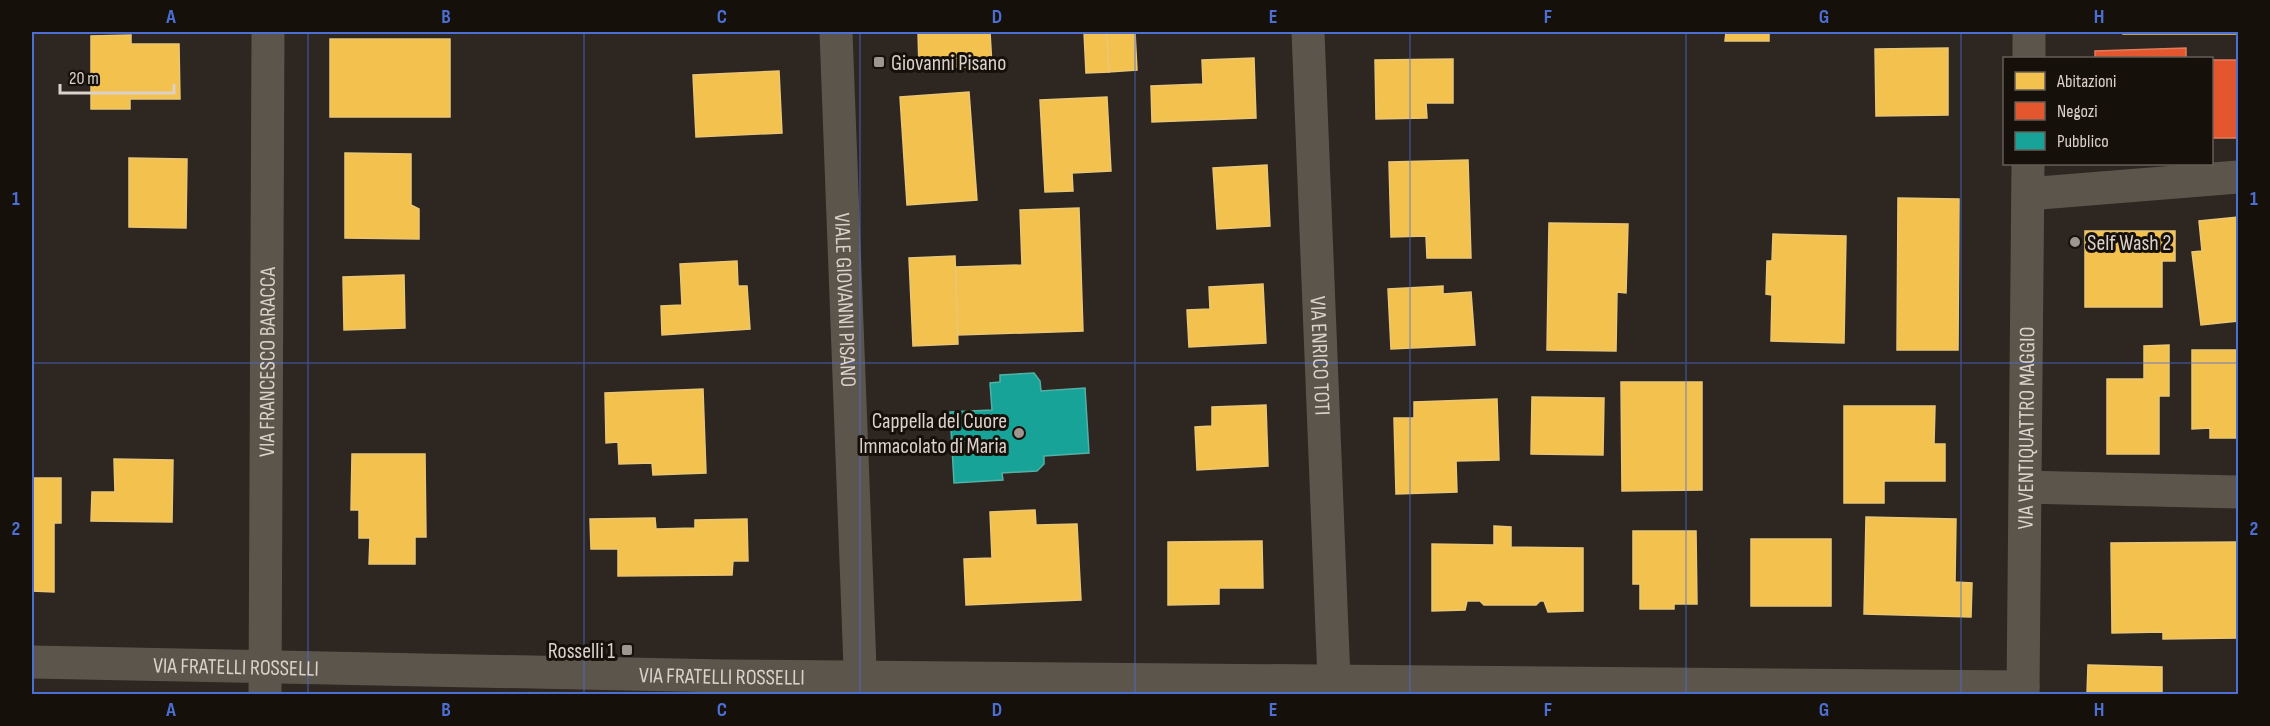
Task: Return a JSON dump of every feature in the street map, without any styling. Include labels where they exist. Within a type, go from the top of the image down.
[{"type":"street","name":"VIA FRANCESCO BARACCA","points":[[265,680],[268,32]]},
{"type":"street","name":"VIALE GIOVANNI PISANO","points":[[836,32],[861,685]]},
{"type":"street","name":"VIA ENRICO TOTI","points":[[1308,32],[1334,680]]},
{"type":"street","points":[[2029,32],[2029,57]]},
{"type":"street","points":[[2028,179],[2238,177]]},
{"type":"street","name":"VIA VENTIQUATTRO MAGGIO","points":[[2023,691],[2028,179]]},
{"type":"street","points":[[2026,488],[2238,492]]},
{"type":"street","name":"VIA FRATELLI ROSSELLI","points":[[32,662],[265,680],[984,686],[1334,680],[1543,689],[2023,691]]},
{"type":"building: Abitazioni","points":[[918,32],[990,32],[992,66],[919,69]]},
{"type":"building: Abitazioni","points":[[1084,32],[1107,32],[1109,72],[1086,73]]},
{"type":"building: Abitazioni","points":[[1107,32],[1135,32],[1137,70],[1109,72]]},
{"type":"building: Abitazioni","points":[[1726,32],[1769,32],[1769,41],[1725,41]]},
{"type":"building: Abitazioni","points":[[2123,32],[2236,32],[2236,34],[2123,34]]},
{"type":"building: Abitazioni","points":[[131,35],[131,44],[179,44],[180,99],[130,99],[130,109],[91,109],[91,36]]},
{"type":"building: Abitazioni","points":[[330,39],[450,39],[450,117],[330,117]]},
{"type":"building: Abitazioni","points":[[1948,48],[1948,115],[1876,116],[1875,49]]},
{"type":"building: Abitazioni","points":[[1254,58],[1256,118],[1152,122],[1151,86],[1203,84],[1202,60]]},
{"type":"building: Abitazioni","points":[[1453,59],[1453,103],[1426,103],[1427,118],[1376,119],[1375,60]]},
{"type":"building: Abitazioni","points":[[779,71],[782,133],[696,137],[693,75]]},
{"type":"building: Abitazioni","points":[[969,92],[977,200],[907,205],[900,97]]},
{"type":"building: Abitazioni","points":[[1107,97],[1111,171],[1072,173],[1073,191],[1045,192],[1040,100]]},
{"type":"building: Abitazioni","points":[[345,153],[411,154],[411,205],[419,209],[419,239],[345,238]]},
{"type":"building: Abitazioni","points":[[129,158],[187,159],[186,228],[129,227]]},
{"type":"building: Abitazioni","points":[[1468,160],[1471,258],[1427,258],[1426,236],[1391,237],[1389,162]]},
{"type":"building: Abitazioni","points":[[1267,165],[1270,226],[1217,229],[1213,168]]},
{"type":"building: Abitazioni","points":[[1898,198],[1959,199],[1958,350],[1897,350]]},
{"type":"building: Abitazioni","points":[[1079,208],[1083,331],[958,335],[955,267],[1022,265],[1020,210]]},
{"type":"building: Abitazioni","points":[[2238,217],[2238,321],[2201,325],[2192,252],[2202,251],[2199,221]]},
{"type":"building: Abitazioni","points":[[1549,223],[1628,224],[1626,293],[1617,292],[1616,351],[1547,350]]},
{"type":"building: Abitazioni","points":[[2085,231],[2175,231],[2175,261],[2162,261],[2162,307],[2085,307]]},
{"type":"building: Abitazioni","points":[[1773,234],[1846,236],[1844,343],[1771,341],[1772,295],[1766,294],[1767,261],[1772,261]]},
{"type":"building: Abitazioni","points":[[955,256],[958,344],[913,346],[909,258]]},
{"type":"building: Abitazioni","points":[[737,261],[738,286],[747,286],[750,329],[662,335],[661,306],[682,305],[680,264]]},
{"type":"building: Abitazioni","points":[[404,275],[405,328],[344,330],[343,277]]},
{"type":"building: Abitazioni","points":[[1263,284],[1266,343],[1189,347],[1187,310],[1210,309],[1209,287]]},
{"type":"building: Abitazioni","points":[[1443,286],[1443,294],[1471,292],[1475,345],[1391,349],[1388,289]]},
{"type":"building: Abitazioni","points":[[2169,345],[2169,396],[2159,396],[2159,454],[2107,454],[2107,379],[2144,379],[2144,346]]},
{"type":"building: Abitazioni","points":[[2192,350],[2238,350],[2238,438],[2210,438],[2210,428],[2192,429]]},
{"type":"building: Abitazioni","points":[[1621,382],[1702,382],[1702,490],[1622,491]]},
{"type":"building: Abitazioni","points":[[703,389],[706,473],[653,475],[652,463],[619,464],[618,442],[606,443],[605,393]]},
{"type":"building: Abitazioni","points":[[1532,397],[1604,398],[1603,455],[1531,454]]},
{"type":"building: Abitazioni","points":[[1497,399],[1499,460],[1456,461],[1457,492],[1396,494],[1394,418],[1414,418],[1414,402]]},
{"type":"building: Abitazioni","points":[[1266,405],[1268,466],[1197,470],[1195,427],[1212,426],[1212,407]]},
{"type":"building: Abitazioni","points":[[1844,406],[1935,406],[1934,444],[1945,444],[1945,481],[1884,481],[1884,503],[1844,503]]},
{"type":"building: Abitazioni","points":[[352,454],[425,454],[426,537],[415,537],[415,564],[369,564],[370,538],[359,538],[359,510],[351,510]]},
{"type":"building: Abitazioni","points":[[114,459],[173,460],[172,522],[91,521],[92,492],[115,492]]},
{"type":"building: Abitazioni","points":[[32,478],[61,478],[61,523],[54,523],[54,592],[32,591]]},
{"type":"building: Abitazioni","points":[[1035,510],[1036,525],[1077,524],[1081,600],[966,605],[964,559],[992,558],[990,512]]},
{"type":"building: Abitazioni","points":[[1866,517],[1956,519],[1955,582],[1972,583],[1971,617],[1864,614]]},
{"type":"building: Abitazioni","points":[[655,518],[656,529],[695,528],[695,520],[747,519],[748,561],[733,561],[732,575],[618,576],[618,549],[591,549],[590,519]]},
{"type":"building: Abitazioni","points":[[1494,526],[1511,527],[1511,547],[1583,548],[1583,611],[1548,612],[1544,601],[1536,605],[1484,605],[1480,601],[1467,601],[1465,610],[1432,611],[1432,544],[1494,545]]},
{"type":"building: Abitazioni","points":[[1633,531],[1696,531],[1697,604],[1674,604],[1674,609],[1640,609],[1640,584],[1633,584]]},
{"type":"building: Abitazioni","points":[[1751,539],[1831,539],[1831,606],[1751,606]]},
{"type":"building: Abitazioni","points":[[1262,541],[1263,588],[1219,588],[1219,604],[1168,605],[1168,542]]},
{"type":"building: Abitazioni","points":[[2238,542],[2238,638],[2163,639],[2163,632],[2112,633],[2111,543]]},
{"type":"building: Abitazioni","points":[[2088,665],[2162,667],[2162,694],[2087,694]]},
{"type":"building: Negozi","points":[[2186,48],[2186,57],[2095,57],[2095,51]]},
{"type":"building: Negozi","points":[[2213,60],[2238,60],[2238,138],[2213,138]]},
{"type":"building: Pubblico","name":"Cappella del Cuore Immacolato di Maria","points":[[1034,373],[1040,381],[1041,391],[1085,388],[1089,453],[1044,456],[1044,464],[1037,471],[1002,473],[1003,480],[954,483],[950,412],[992,410],[990,383],[1000,382],[1000,375]]},
{"type":"place","name":"Giovanni Pisano","points":[[879,62]]},
{"type":"place","name":"Self Wash 2","points":[[2075,242]]},
{"type":"place","name":"Cappella del Cuore Immacolato di Maria","points":[[1019,433]]},
{"type":"place","name":"Rosselli 1","points":[[627,650]]}]
